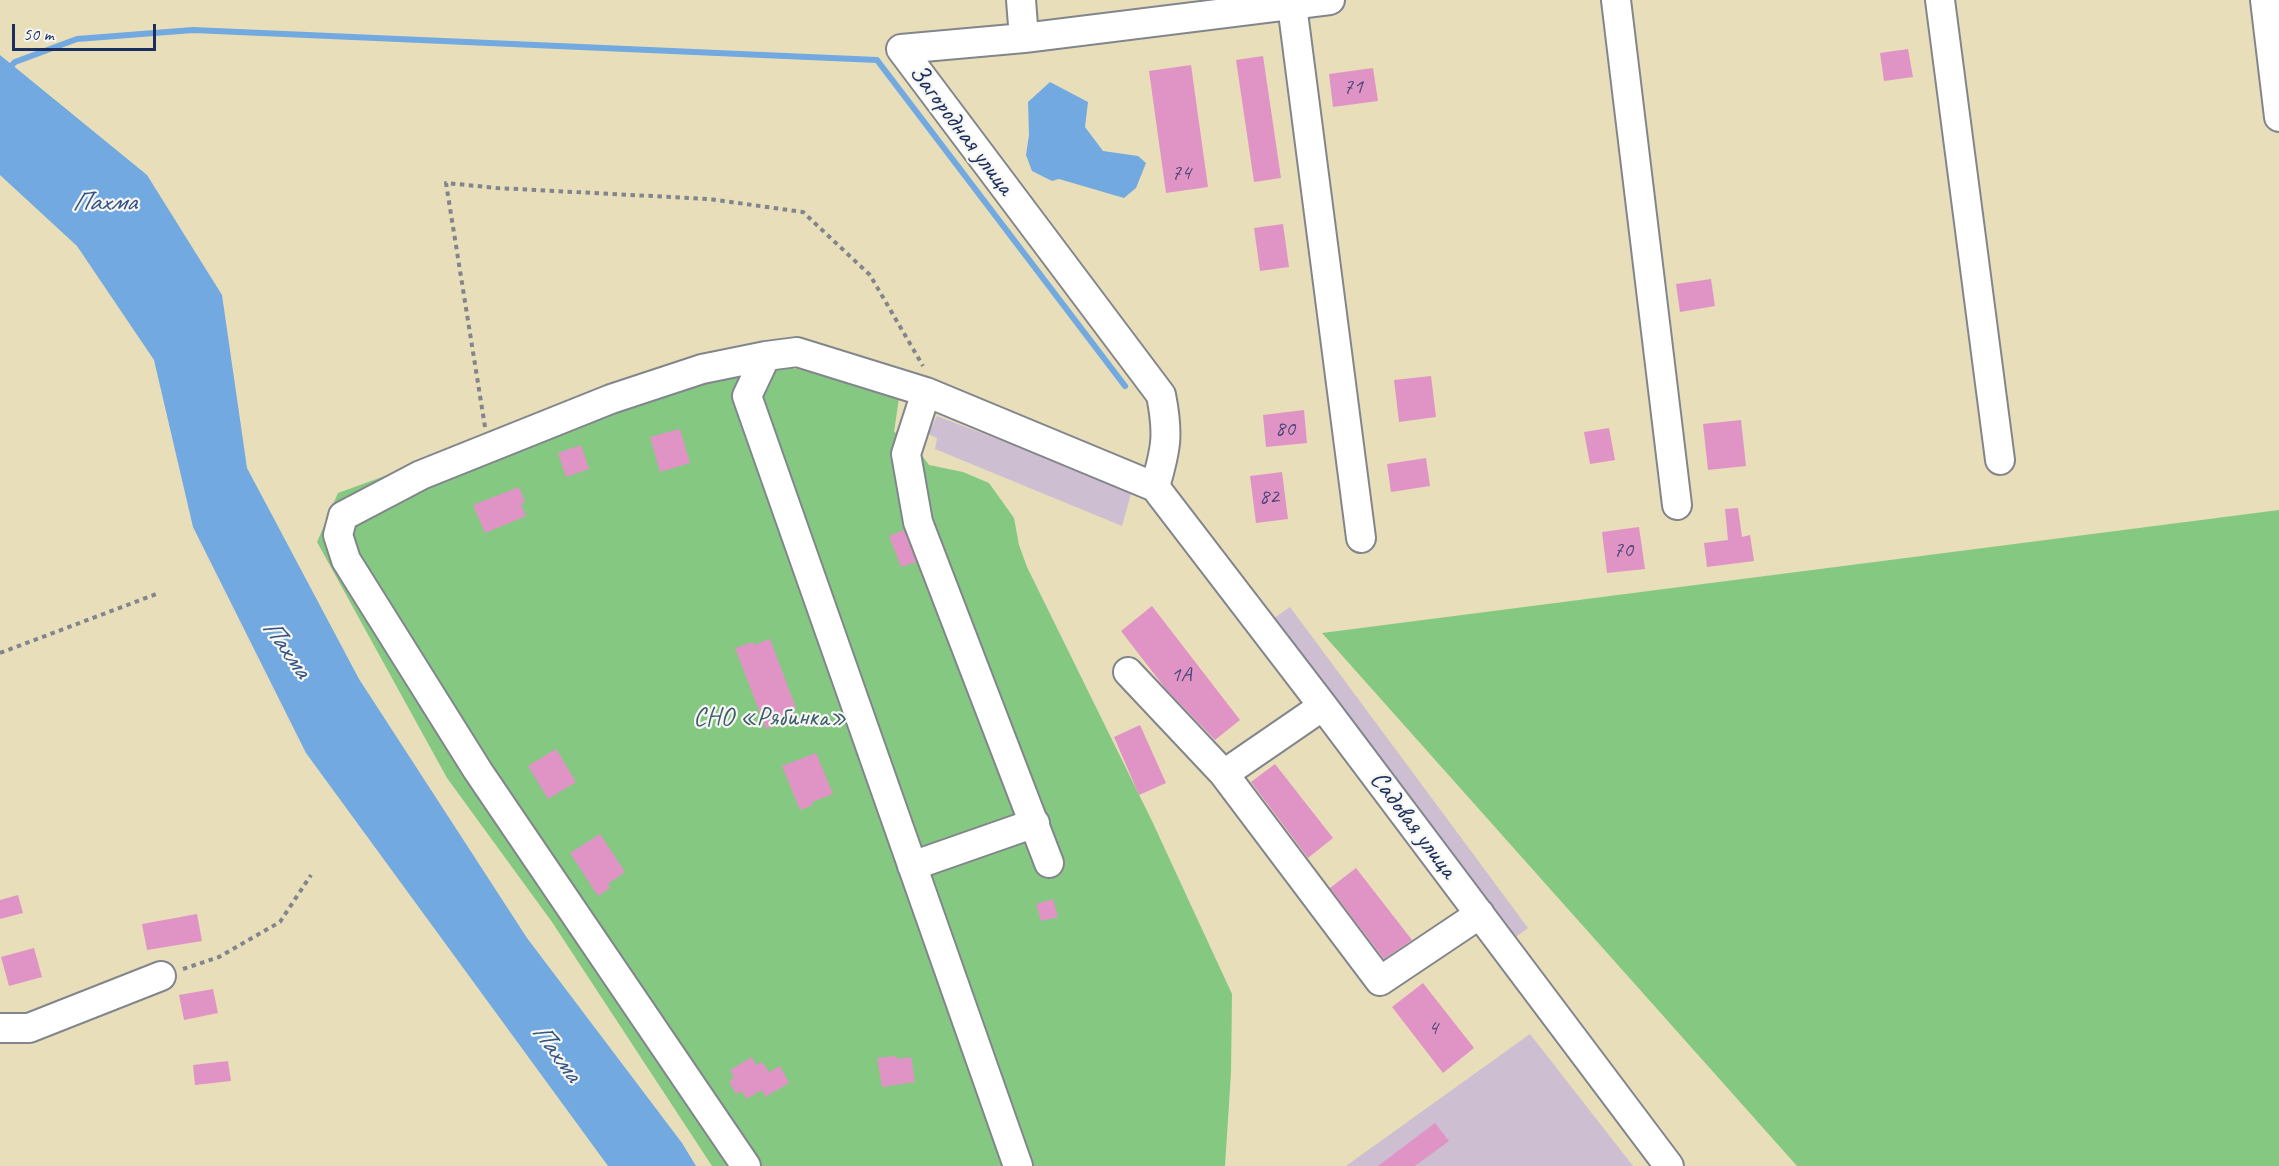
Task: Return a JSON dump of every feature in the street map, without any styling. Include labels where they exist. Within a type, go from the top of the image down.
[{"type":"street","name":"Загородная улица","points":[[1155,487],[1165,450],[1166,421],[1161,395],[901,49],[1024,38],[1330,0]]},
{"type":"street","points":[[1616,0],[1677,505]]},
{"type":"street","points":[[1940,0],[2000,460]]},
{"type":"street","points":[[2265,0],[2279,117]]},
{"type":"street","points":[[1017,2],[1024,38]]},
{"type":"street","points":[[1293,5],[1361,538]]},
{"type":"street","points":[[746,1166],[478,771],[346,560],[338,536],[343,516],[422,475],[611,399],[690,372],[797,352],[925,380],[1155,487]]},
{"type":"street","points":[[766,357],[747,396],[1018,1166]]},
{"type":"street","points":[[925,380],[906,454],[918,522],[1049,863]]},
{"type":"street","name":"Садовая улица","points":[[1155,487],[1669,1166]]},
{"type":"street","points":[[1128,672],[1224,774],[1380,981],[1480,914]]},
{"type":"street","points":[[1224,774],[1323,706]]},
{"type":"street","points":[[912,866],[1035,823]]},
{"type":"street","points":[[0,1028],[29,1028],[160,976]]},
{"type":"path","points":[[492,447],[486,438],[446,183],[497,188],[709,199],[803,212],[870,275],[925,380]]},
{"type":"path","points":[[0,653],[159,593]]},
{"type":"path","points":[[160,976],[219,957],[280,922],[311,875]]},
{"type":"shaded area","points":[[937,416],[1132,490],[1122,526],[935,449],[937,438],[928,434]]},
{"type":"shaded area","points":[[1290,607],[1528,928],[1512,940],[1273,619]]},
{"type":"shaded area","points":[[1530,1034],[1633,1166],[1346,1166]]},
{"type":"green space","name":"СНО «Рябинка»","points":[[765,364],[901,385],[894,432],[911,440],[929,465],[963,472],[989,483],[1014,518],[1019,545],[1027,567],[1152,821],[1232,994],[1231,1073],[1225,1166],[712,1166],[552,922],[447,778],[317,542],[338,493],[489,438]]},
{"type":"green space","points":[[2279,510],[2279,1166],[1797,1166],[1322,633]]},
{"type":"water","name":"Пахма","points":[[0,55],[147,175],[222,295],[247,468],[359,679],[527,938],[682,1143],[696,1166],[608,1166],[306,753],[193,527],[154,360],[77,246],[0,175]]},
{"type":"water","points":[[1050,82],[1088,102],[1085,127],[1103,151],[1138,156],[1146,163],[1136,188],[1124,198],[1059,179],[1052,181],[1032,171],[1026,155],[1029,135],[1028,102]]},
{"type":"building","points":[[1908,49],[1913,77],[1884,81],[1880,53]]},
{"type":"building","points":[[1263,56],[1281,178],[1254,182],[1236,60]]},
{"type":"building","points":[[1191,65],[1208,187],[1166,193],[1149,71]]},
{"type":"building","points":[[1373,68],[1378,101],[1333,107],[1329,74]]},
{"type":"building","points":[[1283,224],[1289,267],[1260,271],[1254,228]]},
{"type":"building","points":[[1711,279],[1715,306],[1680,312],[1676,284]]},
{"type":"building","points":[[1431,376],[1436,417],[1399,422],[1394,380]]},
{"type":"building","points":[[1304,410],[1307,443],[1266,447],[1263,415]]},
{"type":"building","points":[[1741,420],[1746,466],[1708,470],[1703,424]]},
{"type":"building","points":[[1609,428],[1615,460],[1590,464],[1584,432]]},
{"type":"building","points":[[680,429],[690,463],[660,472],[650,437]]},
{"type":"building","points":[[581,445],[589,469],[566,477],[558,453]]},
{"type":"building","points":[[1426,458],[1430,486],[1391,492],[1387,464]]},
{"type":"building","points":[[1282,472],[1288,519],[1256,523],[1250,476]]},
{"type":"building","points":[[519,487],[525,502],[521,504],[526,516],[485,533],[473,505]]},
{"type":"building","points":[[1738,508],[1742,537],[1750,535],[1754,561],[1707,567],[1704,543],[1728,540],[1725,509]]},
{"type":"building","points":[[1639,527],[1645,569],[1607,573],[1602,532]]},
{"type":"building","points":[[904,530],[916,562],[901,567],[889,536]]},
{"type":"building","points":[[1152,606],[1240,720],[1215,740],[1165,688],[1121,631]]},
{"type":"building","points":[[770,639],[796,708],[793,710],[795,714],[783,719],[784,723],[766,729],[735,648],[753,642],[754,645]]},
{"type":"building","points":[[1140,725],[1166,783],[1139,795],[1114,737]]},
{"type":"building","points":[[556,749],[576,782],[548,799],[528,766]]},
{"type":"building","points":[[816,753],[833,794],[812,802],[813,805],[800,810],[782,766]]},
{"type":"building","points":[[1275,764],[1333,838],[1308,858],[1251,782]]},
{"type":"building","points":[[600,834],[625,872],[608,884],[610,888],[598,896],[570,853]]},
{"type":"building","points":[[1356,868],[1412,940],[1384,959],[1330,888]]},
{"type":"building","points":[[18,895],[23,913],[0,919],[0,900]]},
{"type":"building","points":[[1053,899],[1058,917],[1041,921],[1036,904]]},
{"type":"building","points":[[197,914],[202,941],[147,950],[142,924]]},
{"type":"building","points":[[34,948],[42,977],[9,986],[1,957]]},
{"type":"building","points":[[1423,983],[1474,1048],[1443,1073],[1392,1007]]},
{"type":"building","points":[[213,989],[218,1013],[184,1020],[179,995]]},
{"type":"building","points":[[896,1056],[897,1059],[911,1057],[915,1082],[882,1087],[877,1058]]},
{"type":"building","points":[[752,1057],[756,1065],[762,1062],[769,1072],[780,1066],[789,1083],[765,1097],[762,1090],[746,1099],[742,1091],[736,1094],[729,1081],[734,1078],[730,1070]]},
{"type":"building","points":[[228,1061],[231,1081],[195,1085],[193,1065]]},
{"type":"building","points":[[1435,1123],[1449,1141],[1415,1166],[1378,1166]]},
{"type":"waterway","points":[[0,77],[15,62],[77,39],[193,30],[877,60],[1125,386]]}]
